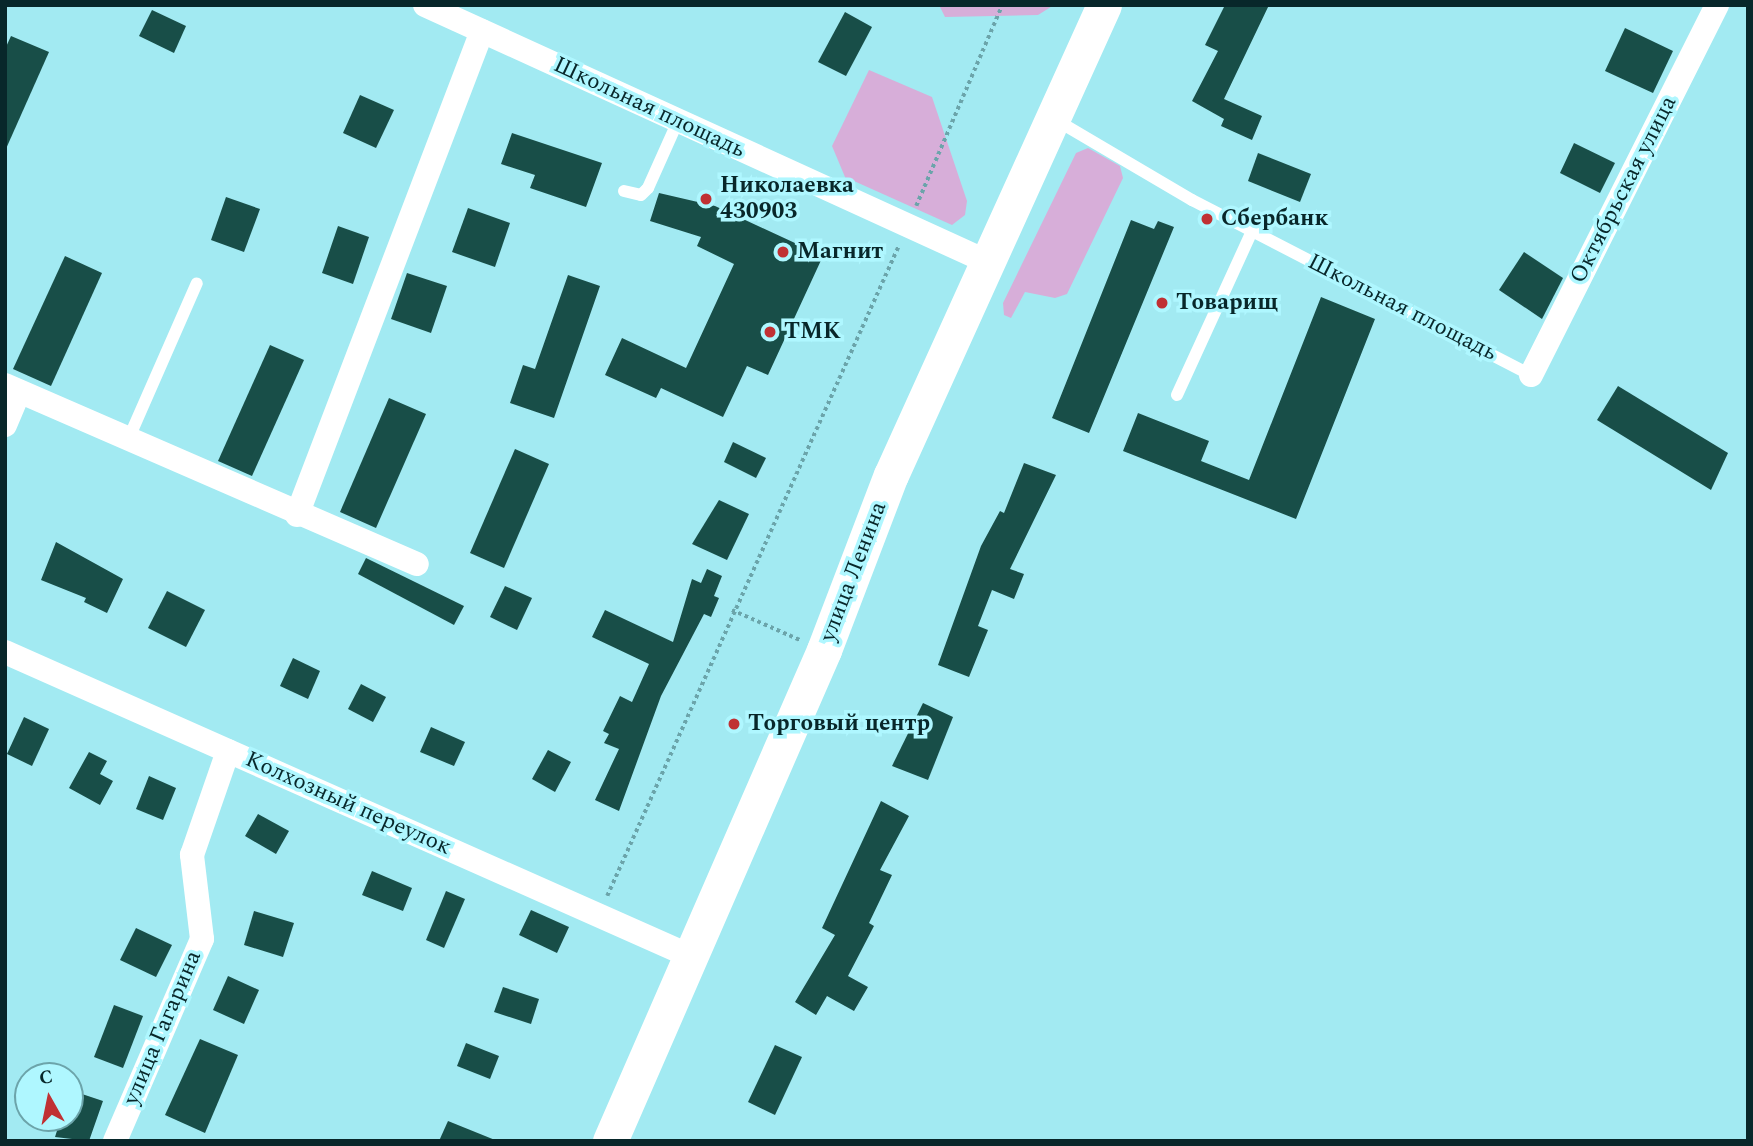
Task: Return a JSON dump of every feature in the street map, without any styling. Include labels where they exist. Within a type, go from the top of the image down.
[{"type":"main road","name":"улица Ленина","points":[[610,1141],[824,650],[891,475],[1104,5]]},
{"type":"street","name":"Школьная площадь","points":[[425,5],[988,262]]},
{"type":"street","name":"Октябрьская улица","points":[[1531,375],[1717,5]]},
{"type":"street","points":[[297,515],[482,31]]},
{"type":"street","points":[[5,425],[12,389],[297,515],[417,564]]},
{"type":"street","name":"Колхозный переулок","points":[[5,652],[690,956]]},
{"type":"street","name":"улица Гагарина","points":[[115,1141],[202,939],[192,855],[228,751]]},
{"type":"lane","name":"Школьная площадь","points":[[1052,118],[1252,231],[1531,375]]},
{"type":"lane","points":[[624,191],[640,195],[648,188],[678,121]]},
{"type":"lane","points":[[1177,395],[1252,231]]},
{"type":"lane","points":[[128,440],[197,283]]},
{"type":"path","points":[[598,916],[732,610],[908,226],[1002,5]]},
{"type":"path","points":[[732,610],[824,650]]},
{"type":"shaded area","points":[[939,5],[1054,5],[1038,15],[945,17]]},
{"type":"shaded area","points":[[869,70],[932,97],[967,201],[965,215],[952,225],[845,177],[832,146]]},
{"type":"shaded area","points":[[1088,148],[1120,166],[1123,178],[1067,294],[1055,298],[1025,292],[1011,318],[1004,315],[1003,303],[1076,153]]},
{"type":"building","points":[[1225,5],[1269,5],[1224,99],[1262,116],[1252,140],[1221,126],[1224,119],[1192,101],[1218,51],[1205,45]]},
{"type":"building","points":[[152,10],[186,26],[174,53],[139,36]]},
{"type":"building","points":[[845,12],[872,27],[846,76],[818,62]]},
{"type":"building","points":[[1625,28],[1673,51],[1653,93],[1605,71]]},
{"type":"building","points":[[11,36],[49,52],[5,151],[5,49]]},
{"type":"building","points":[[360,95],[394,110],[376,148],[343,133]]},
{"type":"building","points":[[512,133],[602,163],[586,207],[530,188],[535,175],[501,164]]},
{"type":"building","points":[[1574,143],[1615,163],[1600,193],[1560,173]]},
{"type":"building","points":[[1258,153],[1311,174],[1300,202],[1248,181]]},
{"type":"building","points":[[659,193],[715,206],[823,256],[768,375],[747,366],[723,417],[661,388],[656,398],[605,375],[622,338],[686,368],[734,264],[697,246],[701,237],[650,221]]},
{"type":"building","points":[[226,197],[260,209],[244,252],[211,240]]},
{"type":"building","points":[[468,208],[510,223],[495,267],[452,252]]},
{"type":"building","points":[[1131,220],[1154,229],[1158,221],[1174,227],[1089,433],[1052,418]]},
{"type":"building","points":[[338,226],[369,237],[353,284],[322,273]]},
{"type":"building","points":[[1524,252],[1563,278],[1542,319],[1499,290]]},
{"type":"building","points":[[65,256],[102,273],[51,386],[13,369]]},
{"type":"building","points":[[407,273],[447,286],[431,333],[391,319]]},
{"type":"building","points":[[568,275],[600,286],[554,418],[510,403],[523,365],[535,369]]},
{"type":"building","points":[[1321,297],[1375,319],[1296,519],[1123,451],[1138,413],[1209,441],[1201,461],[1249,480]]},
{"type":"building","points":[[270,345],[304,360],[252,476],[218,461]]},
{"type":"building","points":[[1618,386],[1728,453],[1711,490],[1597,420]]},
{"type":"building","points":[[389,398],[426,414],[376,528],[340,512]]},
{"type":"building","points":[[733,442],[766,458],[756,478],[724,462]]},
{"type":"building","points":[[515,449],[549,464],[504,568],[470,553]]},
{"type":"building","points":[[1024,463],[1056,475],[1010,569],[1024,574],[1014,599],[992,590],[978,626],[988,630],[969,677],[938,665],[981,546],[1000,511],[1004,513]]},
{"type":"building","points":[[719,500],[749,514],[727,560],[692,544]]},
{"type":"building","points":[[56,542],[123,579],[107,613],[84,602],[86,598],[41,580]]},
{"type":"building","points":[[366,558],[464,606],[454,625],[358,574]]},
{"type":"building","points":[[707,569],[722,576],[714,596],[719,598],[711,617],[704,614],[661,696],[619,811],[595,800],[619,749],[604,743],[609,734],[603,731],[620,696],[632,702],[649,664],[592,637],[605,610],[673,642],[692,579],[701,583]]},
{"type":"building","points":[[505,586],[532,598],[517,630],[490,617]]},
{"type":"building","points":[[167,591],[205,610],[186,647],[148,628]]},
{"type":"building","points":[[293,658],[320,671],[308,699],[280,686]]},
{"type":"building","points":[[361,684],[386,697],[373,722],[348,709]]},
{"type":"building","points":[[923,703],[953,717],[928,780],[892,766]]},
{"type":"building","points":[[24,717],[49,729],[32,766],[7,754]]},
{"type":"building","points":[[431,727],[465,742],[454,766],[420,752]]},
{"type":"building","points":[[548,750],[571,762],[555,792],[532,779]]},
{"type":"building","points":[[89,752],[107,761],[100,774],[113,781],[100,805],[69,788]]},
{"type":"building","points":[[149,776],[176,788],[163,820],[136,809]]},
{"type":"building","points":[[881,801],[909,816],[880,870],[892,875],[869,923],[874,926],[848,976],[868,987],[854,1011],[827,996],[816,1015],[795,1002],[835,935],[822,928]]},
{"type":"building","points":[[258,814],[289,831],[276,854],[245,836]]},
{"type":"building","points":[[372,871],[412,888],[403,911],[362,895]]},
{"type":"building","points":[[446,891],[465,899],[444,948],[426,940]]},
{"type":"building","points":[[531,910],[569,927],[557,953],[519,935]]},
{"type":"building","points":[[254,911],[294,923],[283,957],[244,945]]},
{"type":"building","points":[[136,928],[172,945],[156,977],[120,960]]},
{"type":"building","points":[[228,976],[259,990],[244,1024],[213,1010]]},
{"type":"building","points":[[503,987],[539,999],[531,1024],[494,1012]]},
{"type":"building","points":[[114,1005],[143,1016],[123,1068],[94,1057]]},
{"type":"building","points":[[200,1039],[238,1055],[205,1133],[165,1115]]},
{"type":"building","points":[[466,1043],[499,1056],[490,1079],[457,1066]]},
{"type":"building","points":[[775,1045],[802,1057],[775,1115],[748,1102]]},
{"type":"building","points":[[84,1095],[103,1101],[89,1141],[55,1137],[57,1132],[84,1132]]},
{"type":"building","points":[[448,1121],[495,1140],[495,1141],[439,1141]]},
{"type":"place","name":"Николаевка 430903","points":[[706,199]]},
{"type":"place","name":"Сбербанк","points":[[1207,219]]},
{"type":"place","name":"Магнит","points":[[783,252]]},
{"type":"place","name":"Товарищ","points":[[1162,303]]},
{"type":"place","name":"ТМК","points":[[770,332]]},
{"type":"place","name":"Торговый центр","points":[[734,724]]}]
